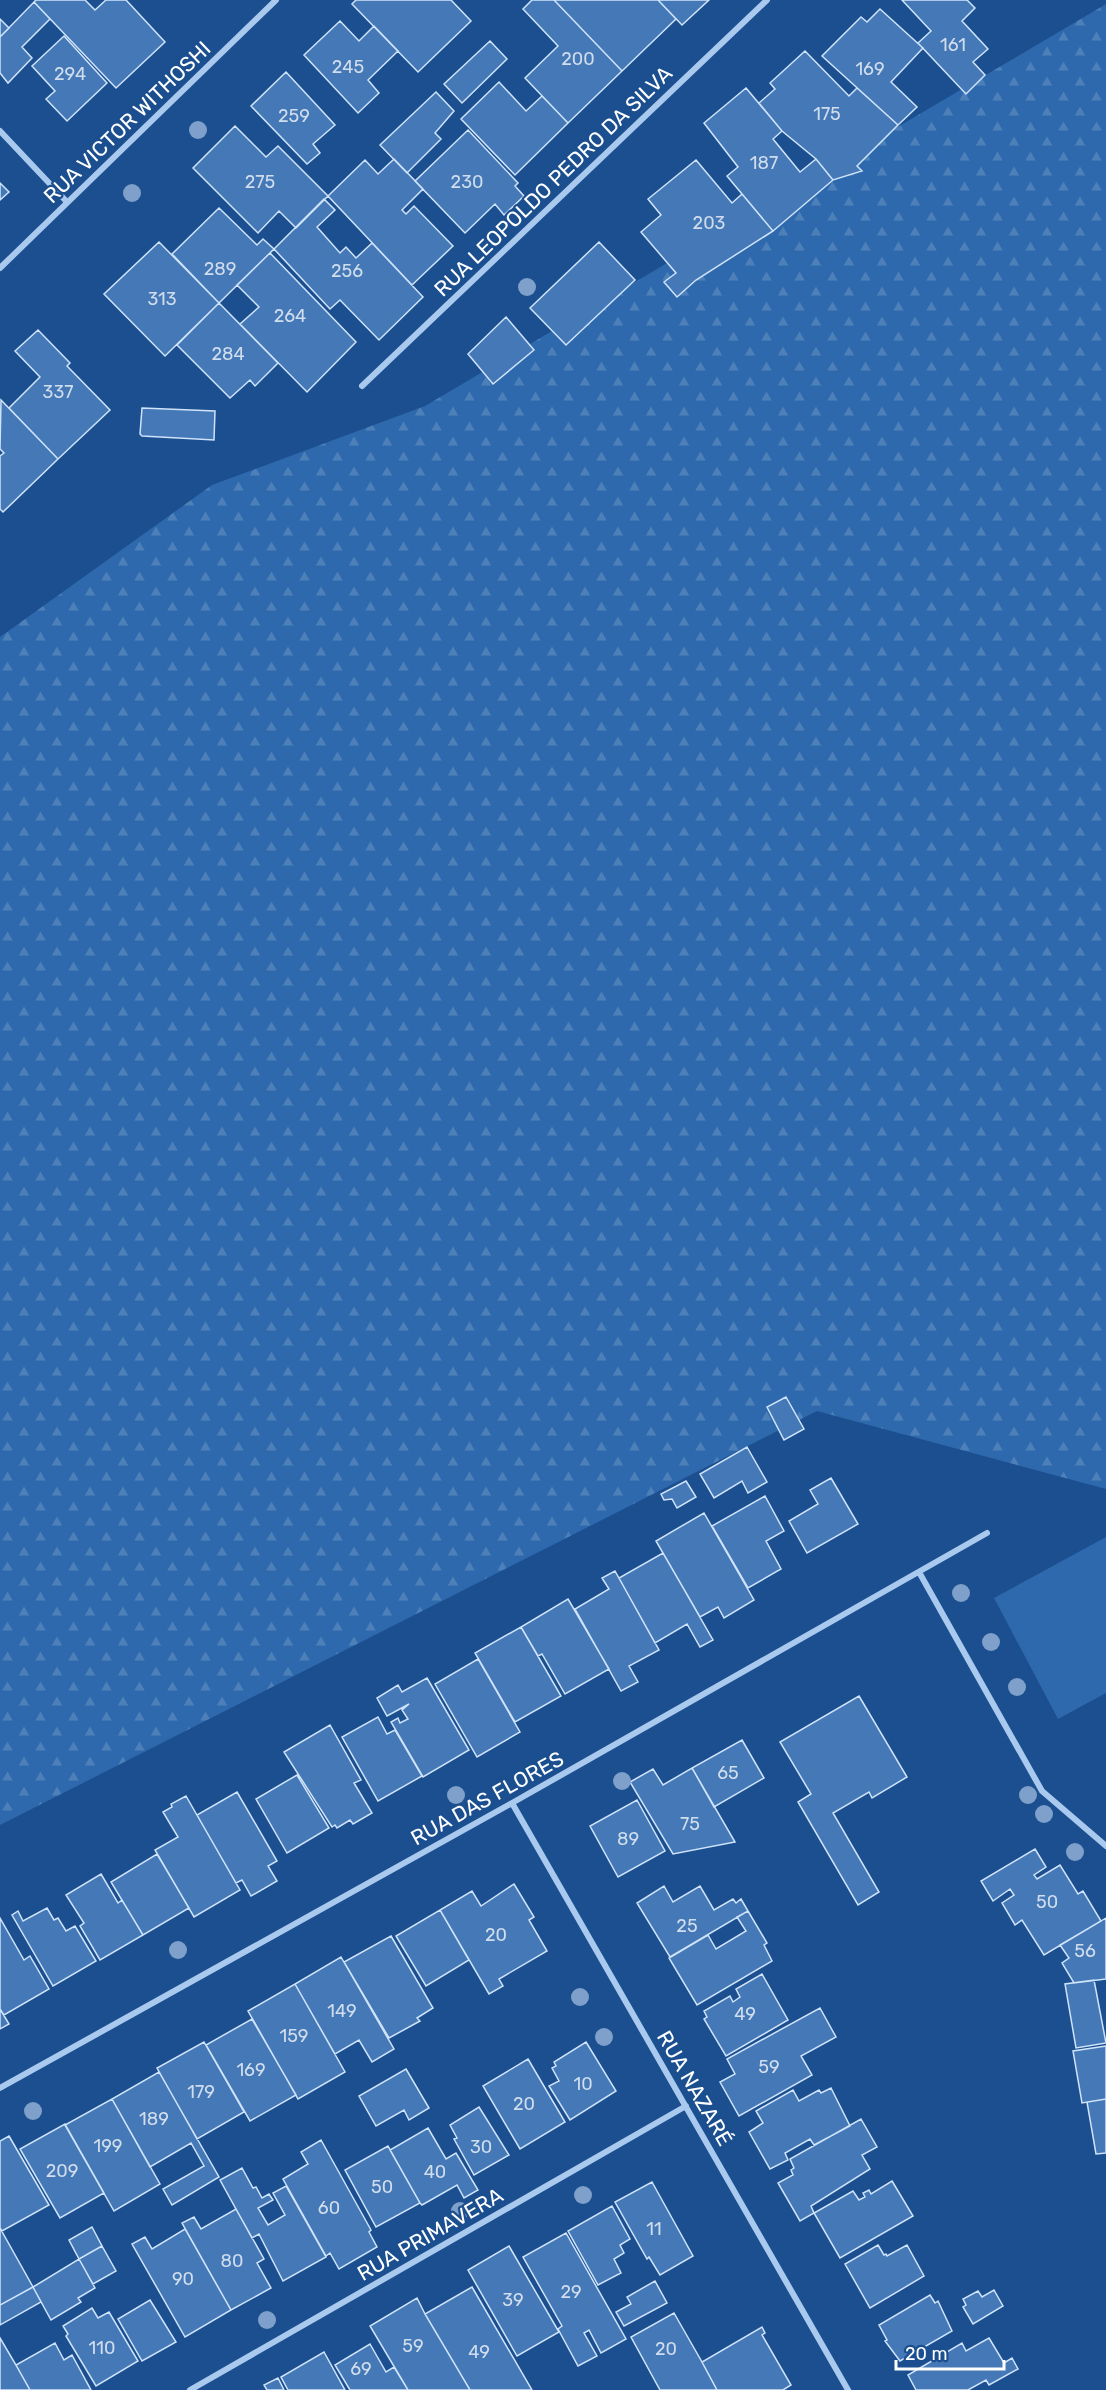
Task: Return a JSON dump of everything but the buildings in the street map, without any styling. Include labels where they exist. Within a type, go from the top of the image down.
[{"type":"street","name":"RUA VICTOR WITHOSHI","points":[[0,268],[276,0]]},
{"type":"street","name":"RUA LEOPOLDO PEDRO DA SILVA","points":[[362,386],[766,0]]},
{"type":"street","points":[[0,131],[68,202]]},
{"type":"street","name":"RUA DAS FLORES","points":[[0,2088],[512,1803],[987,1533]]},
{"type":"street","points":[[919,1572],[1042,1791],[1106,1846]]},
{"type":"street","name":"RUA NAZARÉ","points":[[512,1803],[848,2390]]},
{"type":"street","name":"RUA PRIMAVERA","points":[[190,2390],[686,2106]]},
{"type":"green space","points":[[1106,4],[1106,1489],[817,1411],[0,1825],[0,637],[212,485],[425,406]]},
{"type":"green space","points":[[1106,1537],[1106,1693],[1058,1719],[994,1598]]}]
